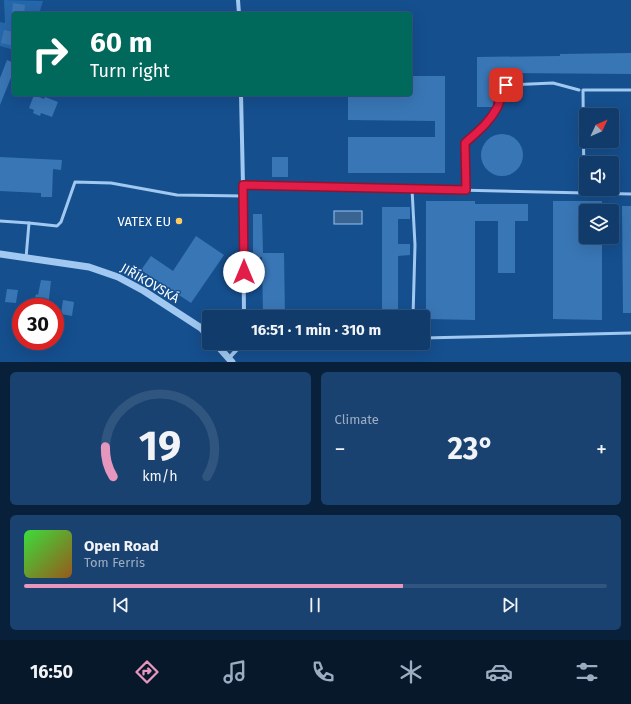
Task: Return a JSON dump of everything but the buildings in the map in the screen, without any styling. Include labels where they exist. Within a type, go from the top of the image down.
[{"type":"street","points":[[238,0],[239,12]]},
{"type":"street","points":[[241,96],[244,310]]},
{"type":"street","name":"JIŘÍKOVSKÁ","points":[[0,254],[89,267],[118,277],[144,291],[202,329]]},
{"type":"street","points":[[221,350],[230,360],[238,350]]},
{"type":"lane","points":[[466,190],[465,143],[486,124],[498,107],[502,90],[506,85],[553,83],[578,90]]},
{"type":"lane","points":[[584,156],[583,90],[631,90]]},
{"type":"lane","points":[[0,221],[57,226],[61,222],[75,182],[111,183],[177,195],[243,196]]},
{"type":"lane","points":[[243,185],[579,193]]},
{"type":"lane","points":[[412,189],[415,245],[413,310]]},
{"type":"lane","points":[[619,194],[631,194]]},
{"type":"lane","points":[[26,258],[29,223]]},
{"type":"lane","points":[[430,338],[631,333]]},
{"type":"shaded area","points":[[4,0],[43,1],[40,12],[12,12],[12,49],[0,46],[0,22],[5,23]]},
{"type":"shaded area","points":[[334,211],[362,211],[362,224],[334,224]]},
{"type":"place","name":"VATEX EU","points":[[179,221]]},
{"type":"route","points":[[244,272],[243,185],[466,190],[465,143],[486,124],[498,107],[502,90],[506,85]]}]
